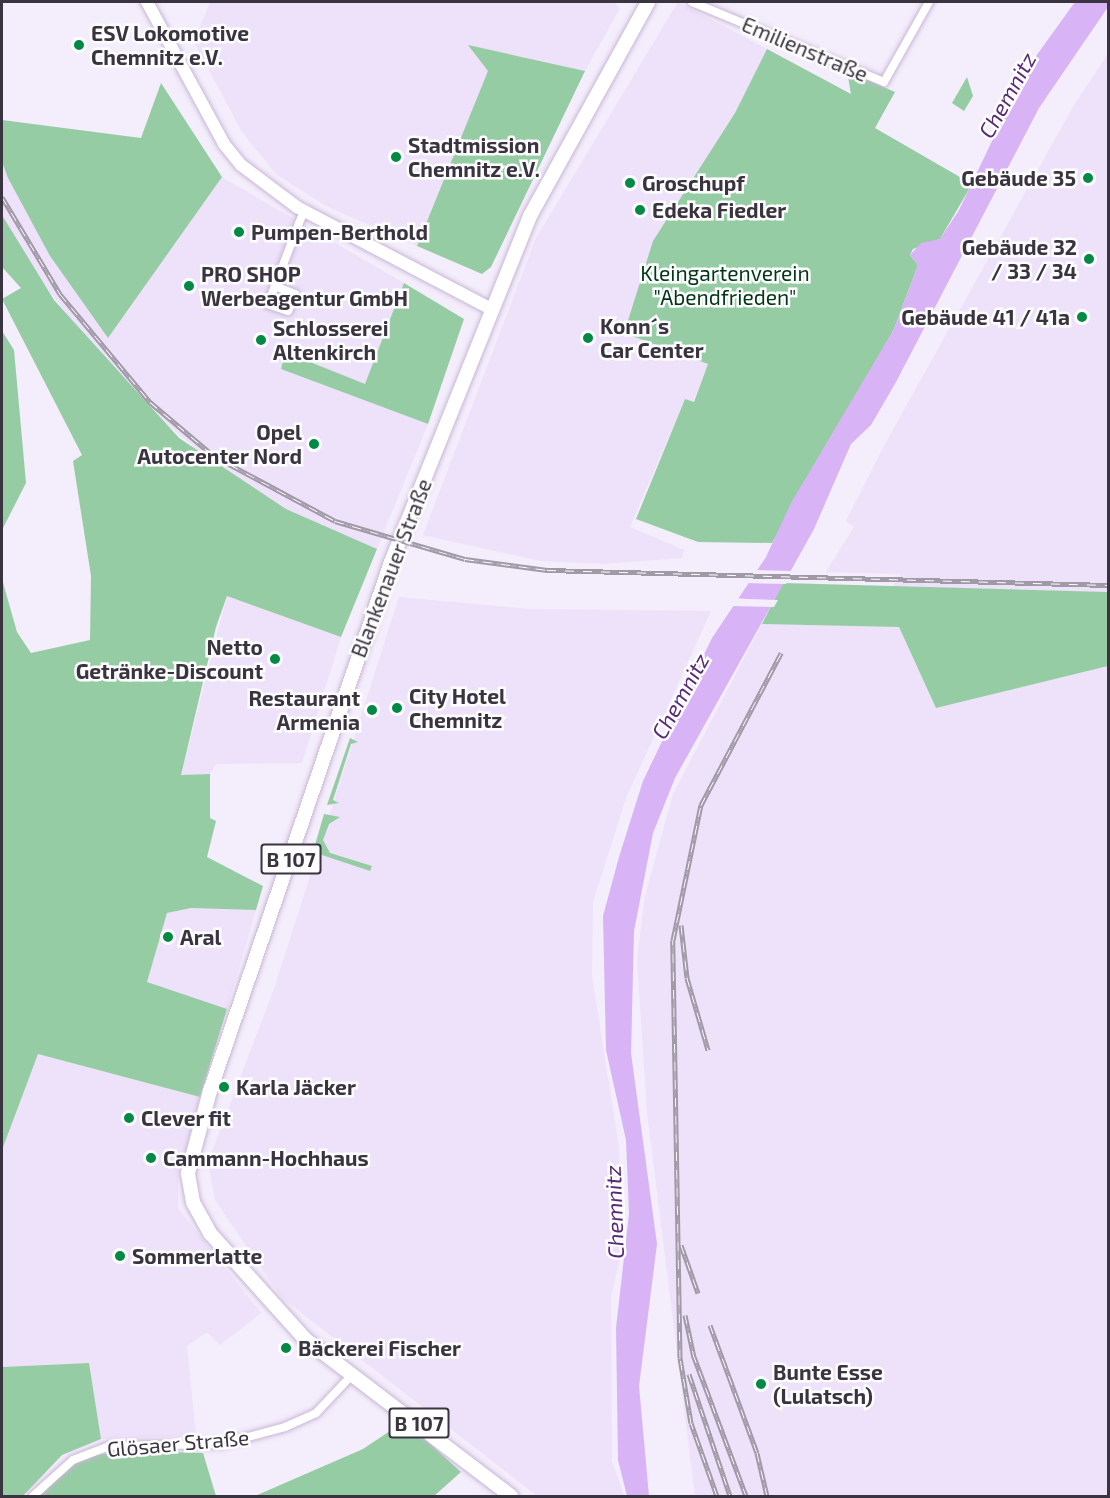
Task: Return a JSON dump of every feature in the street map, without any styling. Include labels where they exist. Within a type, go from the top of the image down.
[{"type":"main road","points":[[147,2],[224,144],[262,183],[304,211],[491,309]]},
{"type":"main road","name":"Blankenauer Straße","points":[[353,1374],[305,1339],[210,1233],[193,1202],[189,1157],[357,655],[491,309],[530,216],[648,2]]},
{"type":"main road","name":"B 107","points":[[353,1374],[511,1497]]},
{"type":"street","name":"Emilienstraße","points":[[694,2],[884,82],[928,2]]},
{"type":"street","points":[[275,286],[304,211]]},
{"type":"street","name":"Glösaer Straße","points":[[33,1497],[73,1460],[109,1446],[222,1444],[293,1424],[335,1398],[353,1374]]},
{"type":"shaded area","points":[[210,2],[613,2],[620,8],[585,71],[470,46],[489,71],[417,246],[326,206],[277,175],[242,132],[194,42]]},
{"type":"shaded area","points":[[678,2],[767,49],[735,113],[654,241],[624,332],[708,364],[693,402],[685,399],[630,527],[684,550],[682,558],[602,564],[541,561],[423,535],[536,238]]},
{"type":"shaded area","points":[[1075,2],[1108,2],[1108,7],[1039,108],[896,382],[871,425],[851,444],[814,529],[675,778],[653,833],[634,931],[631,1053],[657,1244],[639,1386],[649,1496],[627,1496],[618,1460],[616,1328],[629,1214],[626,1140],[606,1050],[603,916],[619,857],[643,781],[712,638],[766,557],[791,503],[894,329],[918,265],[910,255],[921,243],[940,239],[959,210],[1026,70]]},
{"type":"shaded area","points":[[1108,54],[1108,592],[892,587],[901,574],[826,572],[854,527],[846,521],[885,444],[1074,105]]},
{"type":"shaded area","points":[[2,162],[50,256],[108,337],[222,177],[404,283],[365,385],[285,352],[281,369],[428,424],[377,549],[286,509],[228,475],[147,408],[97,354],[31,267],[2,215]]},
{"type":"shaded area","points":[[227,596],[341,637],[302,763],[216,764],[210,774],[181,775]]},
{"type":"shaded area","points":[[399,597],[529,609],[711,611],[626,798],[593,902],[592,976],[619,1148],[621,1255],[611,1296],[612,1461],[624,1496],[537,1496],[281,1297],[215,1200],[208,1162],[274,989]]},
{"type":"shaded area","points":[[762,624],[899,627],[936,708],[1108,666],[1108,1496],[695,1496],[647,1112],[637,959],[645,896],[673,794]]},
{"type":"shaded area","points":[[191,908],[256,910],[227,1009],[146,982],[167,913]]},
{"type":"shaded area","points":[[38,1054],[200,1097],[178,1178],[178,1208],[261,1313],[220,1345],[207,1332],[187,1346],[196,1436],[101,1439],[89,1363],[2,1367],[2,1150]]},
{"type":"green space","points":[[468,45],[585,71],[491,267],[482,274],[417,246],[488,71]]},
{"type":"green space","name":"Kleingartenverein \"Abendfrieden\"","points":[[767,49],[851,94],[847,71],[895,92],[875,128],[972,184],[940,239],[913,249],[910,255],[918,265],[894,329],[772,543],[698,542],[636,519],[685,399],[694,402],[708,364],[624,333],[653,241],[735,113]]},
{"type":"green space","points":[[967,77],[973,96],[964,111],[952,103]]},
{"type":"green space","points":[[161,83],[222,177],[108,338],[50,256],[8,178],[2,162],[2,120],[141,138]]},
{"type":"green space","points":[[2,215],[54,300],[179,438],[286,509],[377,549],[341,637],[227,596],[216,627],[181,775],[210,774],[210,818],[216,821],[207,857],[263,886],[256,910],[191,908],[167,913],[147,982],[227,1009],[200,1097],[38,1054],[2,1150],[2,579],[17,632],[31,653],[90,640],[91,576],[73,461],[82,455],[2,299],[21,288],[2,267]]},
{"type":"green space","points":[[404,283],[464,319],[428,424],[281,369],[285,352],[365,384]]},
{"type":"green space","points":[[2,331],[14,350],[26,483],[2,530]]},
{"type":"green space","points":[[783,583],[1108,592],[1108,666],[936,708],[899,627],[762,624]]},
{"type":"green space","points":[[350,738],[358,742],[351,744],[333,800],[339,803],[327,805]]},
{"type":"green space","points":[[324,814],[340,817],[329,824],[323,840],[330,853],[372,866],[370,871],[313,852]]},
{"type":"green space","points":[[89,1363],[101,1439],[62,1455],[23,1496],[2,1496],[2,1367]]},
{"type":"green space","points":[[405,1421],[461,1472],[434,1496],[255,1496],[363,1449]]},
{"type":"green space","points":[[129,1451],[203,1453],[216,1496],[40,1496],[70,1466],[93,1455]]},
{"type":"pier","points":[[754,570],[792,571],[786,584],[745,583]]},
{"type":"pier","points":[[735,598],[778,600],[774,607],[730,606]]},
{"type":"railway","points":[[2,197],[60,294],[150,402],[214,456],[335,521],[465,559],[547,570],[1108,585]]},
{"type":"railway","points":[[717,1496],[691,1423],[680,1358],[673,940],[701,805],[781,653]]},
{"type":"railway","points":[[681,925],[687,978],[708,1050]]},
{"type":"railway","points":[[681,1245],[698,1293]]},
{"type":"railway","points":[[685,1315],[693,1354],[746,1496]]},
{"type":"railway","points":[[710,1325],[757,1453],[767,1496]]},
{"type":"railway","points":[[689,1374],[730,1496]]},
{"type":"place","name":"ESV Lokomotive Chemnitz e.V.","points":[[79,45]]},
{"type":"place","name":"Stadtmission Chemnitz e.V.","points":[[396,157]]},
{"type":"place","name":"Gebäude 35","points":[[1088,178]]},
{"type":"place","name":"Groschupf","points":[[630,183]]},
{"type":"place","name":"Edeka Fiedler","points":[[640,210]]},
{"type":"place","name":"Pumpen-Berthold","points":[[239,232]]},
{"type":"place","name":"Gebäude 32 / 33 / 34","points":[[1089,259]]},
{"type":"place","name":"PRO SHOP Werbeagentur GmbH","points":[[189,286]]},
{"type":"place","name":"Gebäude 41 / 41a","points":[[1082,317]]},
{"type":"place","name":"Konn´s Car Center","points":[[588,338]]},
{"type":"place","name":"Schlosserei Altenkirch","points":[[261,340]]},
{"type":"place","name":"Opel Autocenter Nord","points":[[314,444]]},
{"type":"place","name":"Netto Getränke-Discount","points":[[275,659]]},
{"type":"place","name":"City Hotel Chemnitz","points":[[397,708]]},
{"type":"place","name":"Restaurant Armenia","points":[[372,710]]},
{"type":"place","name":"Aral","points":[[168,937]]},
{"type":"place","name":"Karla Jäcker","points":[[224,1087]]},
{"type":"place","name":"Clever fit","points":[[129,1118]]},
{"type":"place","name":"Cammann-Hochhaus","points":[[151,1158]]},
{"type":"place","name":"Sommerlatte","points":[[120,1256]]},
{"type":"place","name":"Bäckerei Fischer","points":[[286,1348]]},
{"type":"place","name":"Bunte Esse (Lulatsch)","points":[[761,1384]]},
{"type":"water label","name":"Chemnitz","points":[[1007,95]]},
{"type":"water label","name":"Chemnitz","points":[[680,696]]},
{"type":"water label","name":"Chemnitz","points":[[614,1212]]}]
